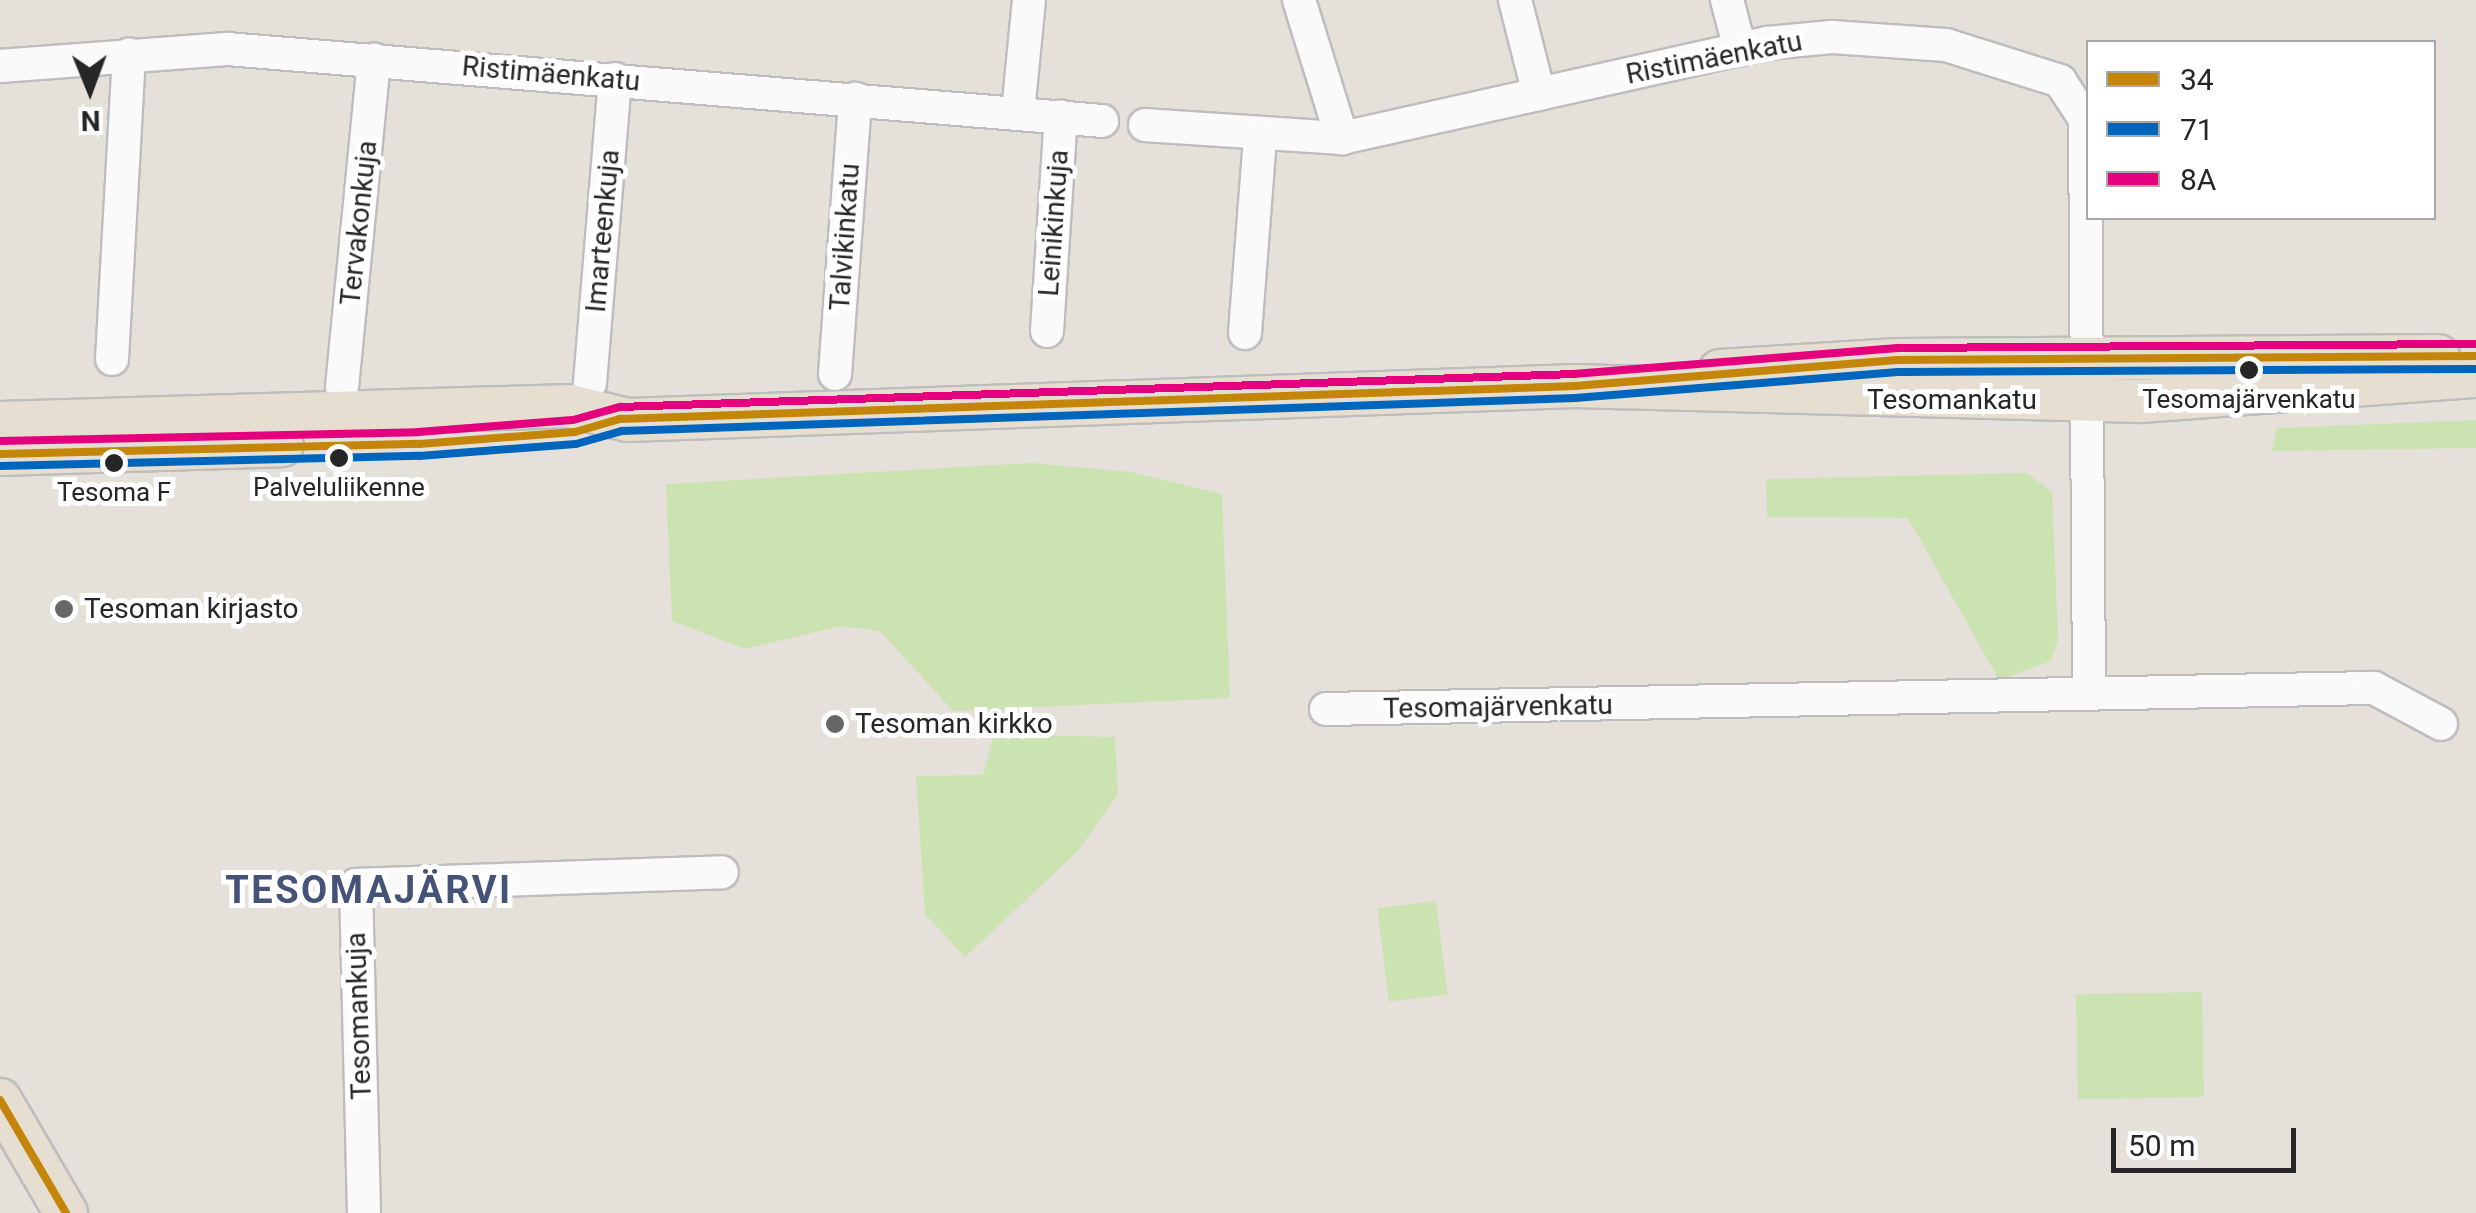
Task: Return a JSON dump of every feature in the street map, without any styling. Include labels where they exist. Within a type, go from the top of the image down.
[{"type":"main road","name":"Tesomankatu","points":[[0,454],[520,439],[620,419],[1575,386],[1897,360],[2476,356]]},
{"type":"main road","name":"Tesomankatu","points":[[1575,386],[2088,401],[2476,376]]},
{"type":"main road","name":"Tesomankatu","points":[[0,423],[570,406],[620,419]]},
{"type":"main road","points":[[0,1100],[66,1213]]},
{"type":"street","points":[[1018,112],[1029,0]]},
{"type":"street","points":[[1299,0],[1342,138]]},
{"type":"street","points":[[1515,0],[1539,94]]},
{"type":"street","points":[[1727,0],[1740,49]]},
{"type":"street","name":"Ristimäenkatu","points":[[1146,124],[1260,137],[1342,138],[1740,49],[1832,38],[1946,44],[2060,80],[2084,118],[2088,356]]},
{"type":"street","name":"Ristimäenkatu","points":[[0,66],[215,48],[1102,121]]},
{"type":"street","points":[[112,359],[129,54]]},
{"type":"street","name":"Tervakonkuja","points":[[342,387],[374,60]]},
{"type":"street","name":"Imarteenkuja","points":[[590,383],[615,79]]},
{"type":"street","name":"Talvikinkatu","points":[[835,374],[856,99]]},
{"type":"street","name":"Leinikinkuja","points":[[1047,331],[1061,116]]},
{"type":"street","points":[[1245,334],[1260,137]]},
{"type":"street","points":[[2088,356],[2089,694]]},
{"type":"street","name":"Tesomajärvenkatu","points":[[1326,709],[2374,688],[2441,724]]},
{"type":"street","name":"Tesomankuja","points":[[364,1213],[356,885],[722,872]]},
{"type":"green space","points":[[2476,420],[2476,448],[2272,451],[2277,428]]},
{"type":"green space","points":[[1032,463],[1131,472],[1222,494],[1230,698],[953,711],[880,631],[840,626],[745,649],[672,621],[666,484]]},
{"type":"green space","points":[[2027,473],[2052,492],[2058,639],[2051,661],[1999,680],[1908,518],[1767,517],[1766,479]]},
{"type":"green space","points":[[994,734],[1115,737],[1118,794],[1078,851],[965,957],[925,914],[916,776],[983,775]]},
{"type":"green space","points":[[1436,901],[1447,994],[1389,1001],[1377,908]]},
{"type":"green space","points":[[2202,992],[2204,1097],[2078,1099],[2076,994]]},
{"type":"transit line","name":"8A","points":[[0,441],[418,432],[573,420],[620,407],[1574,374],[1897,348],[2476,344]]},
{"type":"transit line","name":"34","points":[[0,454],[419,444],[575,432],[620,419],[1575,386],[1897,360],[2476,356]]},
{"type":"transit line","name":"71","points":[[0,466],[419,456],[576,444],[622,431],[1575,398],[1898,372],[2476,369]]},
{"type":"transit line","name":"34","points":[[0,1100],[66,1213]]},
{"type":"place","name":"Tesomajärvenkatu","points":[[2249,370]]},
{"type":"place","name":"Palveluliikenne","points":[[339,458]]},
{"type":"place","name":"Tesoma F","points":[[114,463]]},
{"type":"place","name":"Tesoman kirjasto","points":[[64,609]]},
{"type":"place","name":"Tesoman kirkko","points":[[835,724]]},
{"type":"district","name":"TESOMAJÄRVI","points":[[369,891]]}]
